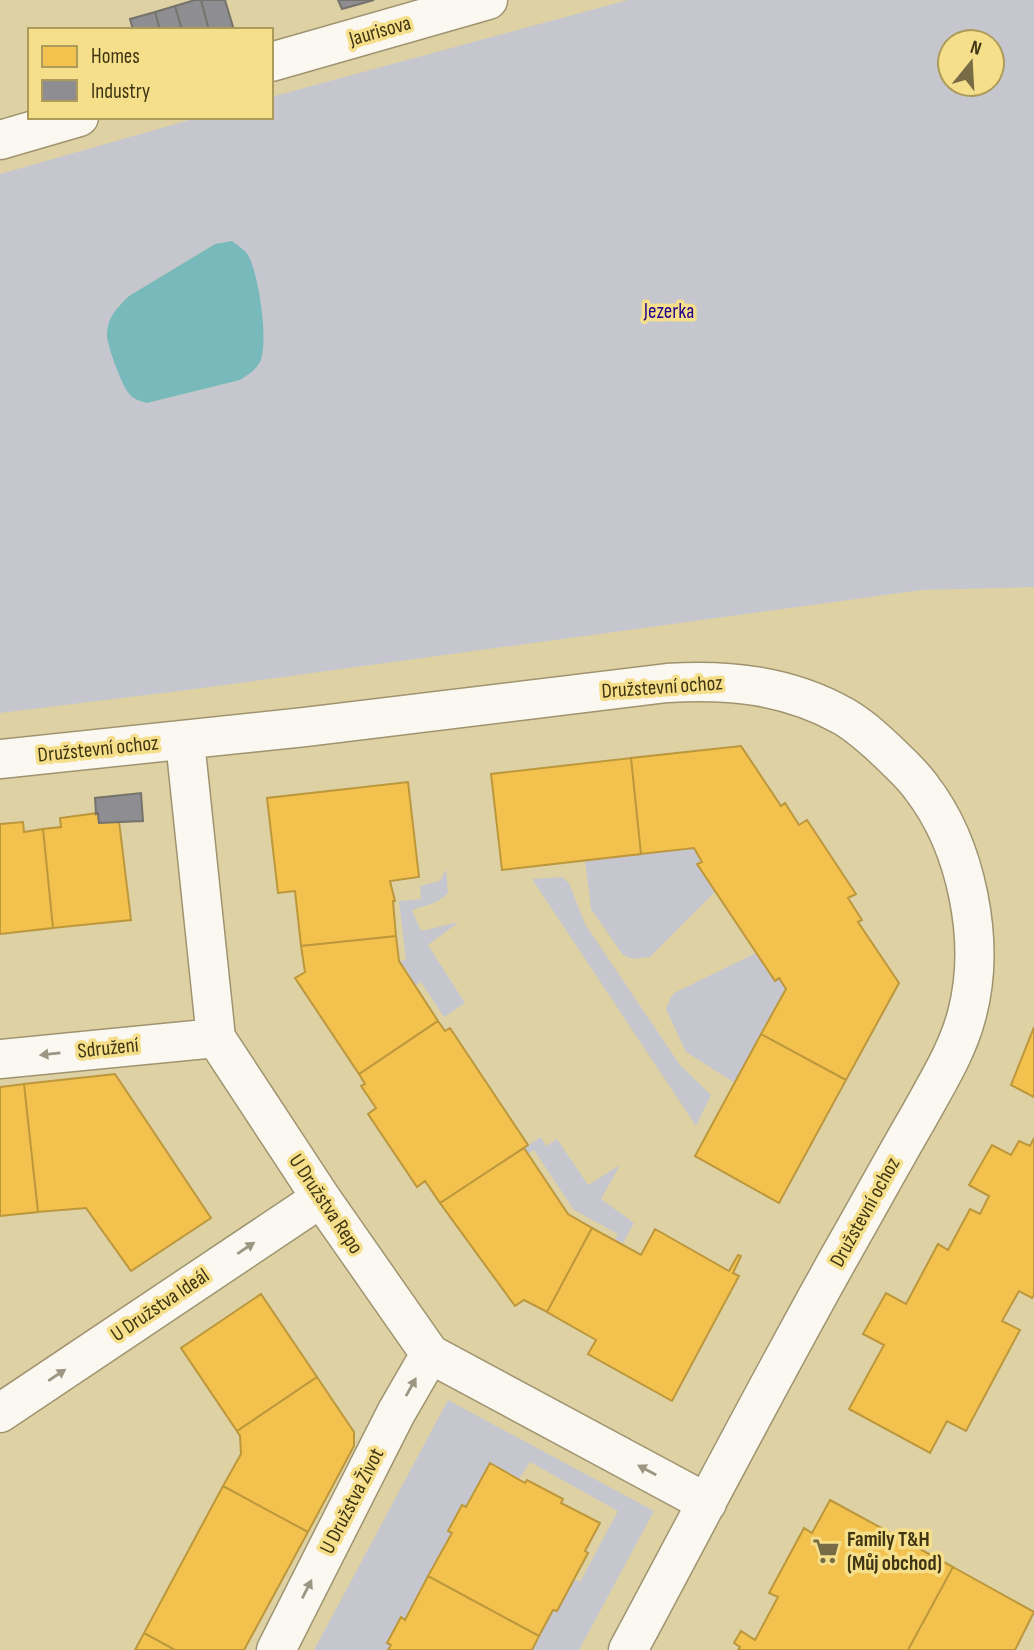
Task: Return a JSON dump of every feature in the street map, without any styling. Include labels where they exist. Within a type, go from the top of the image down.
[{"type":"street","name":"Jaurisova","points":[[273,61],[479,1]]},
{"type":"street","points":[[0,140],[72,119]]},
{"type":"street","name":"Družstevní ochoz","points":[[0,759],[185,741],[667,683],[714,680],[798,696],[844,716],[863,729],[921,787],[946,830],[965,880],[974,929],[974,972],[966,1019],[950,1060],[827,1278],[628,1650]]},
{"type":"street","name":"U Družstva Repo","points":[[185,741],[216,1038],[321,1198],[429,1354],[707,1503]]},
{"type":"street","name":"Sdružení","points":[[0,1059],[216,1038]]},
{"type":"street","name":"U Družstva Ideál","points":[[0,1413],[321,1198]]},
{"type":"street","name":"U Družstva Život","points":[[276,1650],[396,1413],[429,1354]]},
{"type":"green space","name":"Jezerka","points":[[628,0],[1034,0],[1034,587],[922,590],[0,713],[0,174],[193,119],[273,119],[273,96]],"holes":[[[215,244],[239,380],[147,403],[137,400],[118,306],[129,296]]]},
{"type":"green space","points":[[694,848],[702,862],[697,865],[715,892],[650,957],[633,959],[623,955],[591,909],[585,860]]},
{"type":"green space","points":[[446,869],[448,893],[436,902],[412,910],[421,931],[459,922],[428,945],[465,1003],[444,1017],[421,982],[415,986],[399,961],[406,960],[399,901],[421,899],[420,886],[440,881]]},
{"type":"green space","points":[[562,877],[569,883],[585,924],[680,1065],[711,1095],[696,1126],[532,879]]},
{"type":"green space","points":[[756,953],[774,981],[779,978],[786,989],[735,1083],[686,1052],[666,1009],[676,992]]},
{"type":"green space","points":[[541,1137],[546,1146],[557,1139],[588,1185],[620,1165],[601,1199],[634,1223],[623,1243],[615,1240],[618,1234],[574,1210],[534,1150],[528,1154],[524,1148]]},
{"type":"green space","points":[[448,1400],[654,1511],[579,1650],[532,1650],[553,1610],[557,1611],[574,1579],[580,1582],[618,1511],[530,1462],[519,1479],[490,1464],[466,1507],[462,1505],[448,1530],[452,1533],[405,1620],[388,1643],[391,1645],[388,1650],[314,1650]]},
{"type":"water","points":[[232,241],[248,255],[256,277],[263,325],[263,353],[260,362],[240,380],[147,403],[134,398],[122,381],[107,339],[107,328],[114,313],[129,296],[215,244]]},
{"type":"building: Homes","points":[[741,746],[781,806],[785,803],[799,825],[807,820],[856,894],[848,898],[862,920],[858,922],[899,983],[846,1080],[761,1034],[786,989],[779,978],[775,981],[697,864],[702,862],[694,848],[641,854],[631,758]]},
{"type":"building: Homes","points":[[631,758],[641,854],[502,870],[491,774]]},
{"type":"building: Homes","points":[[408,782],[419,877],[390,881],[395,901],[396,936],[301,946],[295,891],[278,893],[267,798]]},
{"type":"building: Homes","points":[[98,813],[99,823],[119,821],[131,920],[53,928],[43,829],[61,827],[60,818]]},
{"type":"building: Homes","points":[[23,822],[24,832],[43,829],[53,928],[0,934],[0,824]]},
{"type":"building: Homes","points":[[396,936],[399,961],[438,1021],[359,1074],[295,978],[305,972],[301,946]]},
{"type":"building: Homes","points":[[438,1021],[445,1031],[450,1028],[528,1145],[440,1203],[425,1181],[417,1187],[368,1114],[376,1108],[361,1086],[365,1084],[359,1074]]},
{"type":"building: Homes","points":[[1034,1027],[1034,1097],[1011,1085]]},
{"type":"building: Homes","points":[[761,1034],[846,1080],[779,1203],[695,1156]]},
{"type":"building: Homes","points":[[115,1074],[211,1218],[131,1271],[86,1208],[38,1212],[24,1084]]},
{"type":"building: Homes","points":[[24,1084],[38,1212],[0,1216],[0,1087]]},
{"type":"building: Homes","points":[[1034,1138],[1034,1295],[1032,1298],[1019,1291],[1002,1321],[1020,1330],[966,1431],[947,1421],[930,1453],[849,1409],[884,1345],[863,1334],[886,1293],[906,1304],[938,1244],[948,1250],[970,1209],[980,1214],[989,1196],[969,1185],[992,1145],[1011,1155],[1019,1141],[1030,1146]]},
{"type":"building: Homes","points":[[524,1148],[568,1214],[592,1228],[547,1312],[524,1300],[515,1306],[440,1203]]},
{"type":"building: Homes","points":[[592,1228],[641,1255],[655,1229],[729,1271],[738,1255],[741,1256],[733,1273],[739,1276],[672,1401],[588,1354],[596,1340],[547,1312]]},
{"type":"building: Homes","points":[[261,1294],[317,1377],[237,1431],[181,1348]]},
{"type":"building: Homes","points":[[317,1377],[354,1432],[354,1446],[308,1532],[223,1486],[241,1454],[237,1431]]},
{"type":"building: Homes","points":[[490,1463],[525,1483],[527,1480],[563,1499],[561,1503],[600,1523],[585,1551],[588,1553],[557,1611],[553,1610],[539,1636],[428,1576],[452,1533],[448,1531],[462,1505],[466,1507]]},
{"type":"building: Homes","points":[[223,1486],[308,1532],[244,1650],[175,1650],[144,1633]]},
{"type":"building: Homes","points":[[830,1500],[953,1567],[908,1650],[738,1650],[740,1647],[734,1643],[741,1631],[755,1640],[778,1597],[769,1593],[804,1528],[812,1533]]},
{"type":"building: Homes","points":[[953,1567],[1034,1612],[1015,1650],[908,1650]]},
{"type":"building: Homes","points":[[428,1576],[539,1636],[532,1650],[388,1650],[391,1645],[387,1643],[401,1617],[405,1620]]},
{"type":"building: Homes","points":[[144,1633],[175,1650],[135,1650]]},
{"type":"building: Industry","points":[[201,0],[208,28],[181,28],[175,6]]},
{"type":"building: Industry","points":[[201,0],[225,0],[233,28],[208,28]]},
{"type":"building: Industry","points":[[338,0],[374,0],[342,9]]},
{"type":"building: Industry","points":[[175,6],[181,28],[159,28],[155,12]]},
{"type":"building: Industry","points":[[155,12],[159,28],[132,28],[130,19]]},
{"type":"building: Industry","points":[[141,793],[143,821],[99,823],[95,798]]},
{"type":"place","name":"Family T&H (Můj obchod)","points":[[826,1551]]}]
